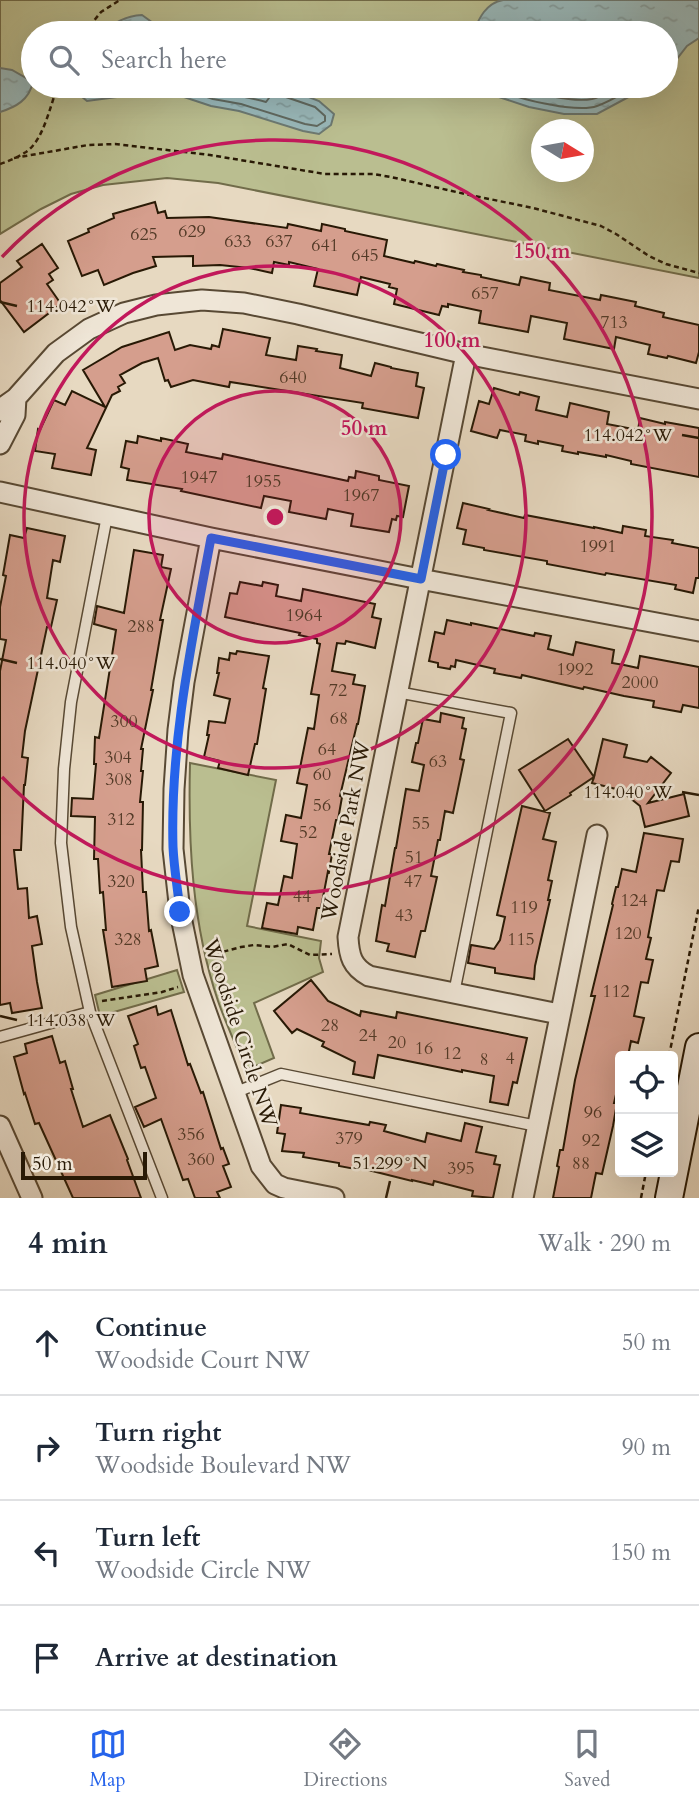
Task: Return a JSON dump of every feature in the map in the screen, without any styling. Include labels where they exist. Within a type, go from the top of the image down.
[{"type":"main road","points":[[669,1198],[699,1047]]},
{"type":"street","points":[[0,411],[16,398],[56,353],[89,329],[124,313],[156,305],[202,300],[271,308],[466,354],[699,398]]},
{"type":"street","name":"Woodside Park NW","points":[[466,354],[348,937],[349,954],[353,964],[369,976],[559,1014]]},
{"type":"street","points":[[0,444],[15,415],[16,398]]},
{"type":"street","points":[[0,492],[211,538],[699,631]]},
{"type":"street","name":"Woodside Circle NW","points":[[211,538],[184,682],[178,730],[173,849],[180,912],[195,982],[261,1166],[275,1184],[284,1188],[334,1198]]},
{"type":"street","points":[[523,1198],[597,835]]},
{"type":"street","points":[[0,1126],[32,1198]]},
{"type":"lane","points":[[107,516],[71,702],[64,769],[61,843],[71,927],[89,1008],[162,1198]]},
{"type":"lane","points":[[397,692],[512,713],[454,993]]},
{"type":"lane","points":[[0,1037],[89,1008]]},
{"type":"lane","points":[[234,1093],[281,1074],[537,1126]]},
{"type":"path","points":[[94,21],[101,12],[120,0]]},
{"type":"path","points":[[0,164],[27,151],[40,136],[54,98]]},
{"type":"path","points":[[14,158],[88,145],[116,144],[211,155],[307,172],[391,177],[601,226],[657,260],[699,273]]},
{"type":"path","points":[[670,1051],[699,906]]},
{"type":"path","points":[[190,960],[254,945],[272,947],[288,944],[310,955],[349,954]]},
{"type":"path","points":[[89,1008],[128,996],[162,992],[195,982]]},
{"type":"path","points":[[641,1198],[645,1177]]},
{"type":"green space","points":[[0,0],[699,0],[699,278],[218,183],[167,178],[103,185],[71,194],[0,234]]},
{"type":"green space","points":[[190,763],[276,780],[247,926],[321,941],[319,958],[323,972],[254,1003],[274,1058],[246,1070],[218,1001],[202,943],[191,853]]},
{"type":"green space","points":[[177,970],[184,992],[100,1016],[95,995]]},
{"type":"water","points":[[699,0],[699,38],[687,46],[678,58],[678,21],[479,21],[488,8],[497,2]]},
{"type":"water","points":[[142,15],[150,21],[120,21]]},
{"type":"water","points":[[0,68],[21,75],[21,98],[24,98],[0,112]]},
{"type":"water","points":[[83,98],[110,98],[87,101]]},
{"type":"water","points":[[187,98],[311,98],[334,114],[331,125],[319,134],[239,111]]},
{"type":"water","points":[[502,98],[627,98],[597,114],[564,114]]},
{"type":"building","points":[[155,202],[158,213],[165,211],[167,218],[209,217],[287,228],[288,224],[321,231],[322,224],[387,240],[384,256],[414,263],[437,264],[519,285],[521,277],[550,283],[549,290],[600,300],[601,295],[636,302],[635,306],[664,313],[663,317],[699,325],[699,352],[696,363],[648,354],[650,345],[616,337],[614,349],[564,339],[567,323],[531,316],[528,332],[479,323],[481,311],[448,304],[448,307],[442,306],[439,315],[394,304],[397,289],[389,287],[390,284],[361,277],[357,295],[314,286],[318,269],[289,262],[289,265],[274,262],[272,273],[220,265],[193,266],[193,256],[153,257],[156,266],[104,285],[98,270],[82,276],[68,241],[114,218],[113,214]]},
{"type":"building","points":[[42,244],[58,268],[49,274],[53,280],[47,284],[61,304],[24,332],[0,300],[0,283],[22,267],[17,261]]},
{"type":"building","points":[[223,329],[270,338],[266,355],[296,360],[298,346],[342,355],[340,368],[371,376],[375,363],[418,373],[416,386],[424,388],[418,418],[362,408],[363,403],[230,382],[229,387],[193,380],[171,387],[168,380],[165,381],[158,358],[120,375],[125,383],[118,387],[120,391],[112,395],[87,448],[96,450],[91,475],[52,468],[55,454],[35,451],[38,429],[40,430],[54,400],[65,405],[72,391],[105,407],[83,370],[122,347],[169,332],[175,350],[190,345],[211,349],[212,345],[219,347]]},
{"type":"building","points":[[494,388],[539,397],[536,410],[567,417],[570,403],[609,412],[607,424],[638,430],[640,418],[699,428],[699,477],[631,464],[631,461],[606,455],[562,451],[563,446],[525,441],[526,435],[500,430],[497,438],[471,431],[479,401],[489,404]]},
{"type":"building","points":[[138,436],[188,444],[186,452],[222,459],[223,454],[348,481],[349,477],[355,478],[356,471],[379,476],[379,480],[409,486],[403,517],[392,519],[389,532],[351,526],[353,514],[328,509],[326,519],[289,512],[291,501],[264,496],[261,508],[181,491],[182,489],[127,480],[129,469],[121,467],[126,441],[137,443]]},
{"type":"building","points":[[463,503],[524,518],[525,515],[622,533],[623,526],[646,530],[645,536],[673,540],[672,543],[699,548],[699,578],[696,578],[693,593],[675,589],[676,585],[547,564],[547,561],[463,544],[466,530],[457,528]]},
{"type":"building","points":[[27,528],[65,536],[60,562],[53,560],[47,598],[57,600],[51,627],[47,627],[25,731],[22,757],[28,758],[21,850],[14,850],[18,889],[27,888],[29,918],[37,916],[42,944],[32,946],[42,1008],[12,1013],[10,1003],[0,1005],[0,671],[6,640],[0,639],[0,607],[10,535],[24,538]]},
{"type":"building","points":[[134,550],[163,555],[161,567],[171,569],[160,620],[163,620],[153,690],[141,749],[143,892],[146,892],[149,931],[151,930],[158,966],[145,969],[147,981],[112,987],[103,930],[106,930],[103,892],[100,893],[98,859],[94,859],[95,817],[71,816],[72,798],[93,799],[95,737],[99,738],[116,630],[94,624],[97,606],[124,613]]},
{"type":"building","points":[[240,582],[262,586],[263,582],[278,585],[276,596],[301,601],[303,589],[375,604],[372,617],[381,619],[375,648],[346,641],[345,644],[337,643],[332,671],[355,675],[353,684],[365,686],[340,796],[342,797],[329,854],[332,854],[321,908],[317,908],[313,930],[298,927],[297,934],[262,928],[267,903],[278,905],[284,876],[292,878],[297,844],[281,841],[286,815],[301,818],[307,785],[297,783],[308,728],[314,729],[319,695],[311,694],[320,644],[317,639],[299,635],[300,633],[225,617],[230,593],[237,594]]},
{"type":"building","points":[[447,620],[534,636],[535,633],[551,636],[548,649],[573,655],[576,642],[614,650],[612,663],[638,668],[640,656],[699,667],[699,708],[683,705],[681,712],[653,707],[654,701],[522,675],[521,678],[494,673],[495,669],[456,660],[455,667],[451,666],[450,669],[438,667],[438,663],[429,661],[435,632],[444,634]]},
{"type":"building","points":[[237,651],[269,656],[257,744],[248,775],[218,768],[220,761],[204,757],[209,721],[225,723],[230,699],[214,695],[219,658],[229,660],[230,653],[236,654]]},
{"type":"building","points":[[441,713],[464,718],[462,728],[466,729],[460,759],[464,760],[453,813],[445,811],[431,876],[437,877],[425,931],[421,931],[415,957],[387,951],[389,944],[376,941],[406,789],[419,791],[424,765],[412,762],[416,743],[423,719],[440,722]]},
{"type":"building","points":[[568,739],[594,777],[545,811],[519,770]]},
{"type":"building","points":[[603,739],[627,745],[624,757],[647,762],[651,757],[671,773],[648,803],[684,794],[689,816],[645,827],[640,806],[620,790],[592,783]]},
{"type":"building","points":[[522,806],[550,813],[543,839],[556,842],[548,880],[552,881],[550,900],[534,979],[495,973],[495,968],[468,963],[471,945],[494,949],[500,940],[505,917],[497,915]]},
{"type":"building","points":[[644,833],[683,839],[679,862],[671,861],[664,891],[657,890],[646,959],[653,960],[648,983],[641,982],[634,1016],[644,1018],[638,1043],[631,1041],[629,1051],[615,1051],[615,1114],[602,1174],[596,1173],[591,1198],[553,1198],[560,1150],[563,1150],[575,1080],[595,996],[591,996],[616,887],[622,869],[636,872]]},
{"type":"building","points":[[311,980],[328,1001],[360,1016],[361,1011],[396,1018],[397,1012],[527,1038],[517,1083],[513,1082],[508,1105],[490,1102],[494,1076],[378,1055],[374,1078],[353,1074],[355,1062],[322,1046],[324,1042],[297,1029],[292,1033],[274,1011]]},
{"type":"building","points":[[156,1006],[158,1015],[171,1010],[188,1065],[190,1064],[201,1093],[203,1092],[221,1149],[223,1148],[229,1164],[223,1166],[231,1187],[217,1192],[220,1198],[195,1198],[188,1179],[183,1180],[161,1119],[144,1127],[135,1107],[156,1098],[145,1067],[141,1068],[134,1046],[138,1044],[128,1016]]},
{"type":"building","points":[[52,1036],[60,1063],[65,1061],[83,1127],[110,1115],[141,1198],[73,1198],[39,1123],[35,1124],[14,1057],[27,1053],[25,1044]]},
{"type":"building","points":[[281,1105],[301,1108],[300,1113],[369,1125],[370,1122],[386,1125],[384,1131],[425,1142],[427,1133],[461,1141],[465,1123],[482,1127],[476,1152],[496,1156],[494,1164],[500,1165],[493,1198],[472,1196],[473,1191],[434,1181],[433,1185],[412,1181],[303,1157],[304,1153],[282,1151],[285,1134],[277,1133]]},
{"type":"route","points":[[180,912],[173,849],[178,730],[184,682],[211,538],[421,579],[446,455]]}]
